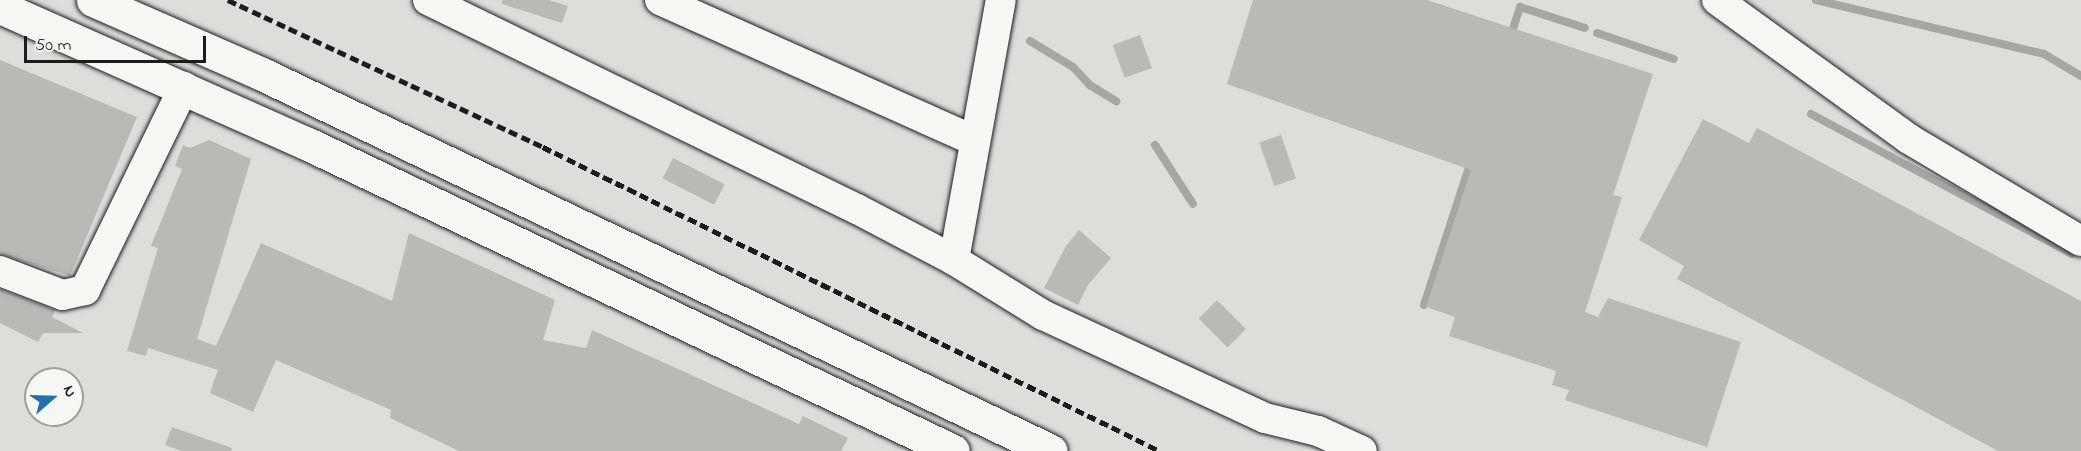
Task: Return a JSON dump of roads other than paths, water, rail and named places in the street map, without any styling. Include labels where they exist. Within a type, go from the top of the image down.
[{"type":"highway","points":[[93,0],[262,74],[1051,451]]},
{"type":"highway","points":[[0,7],[184,87],[953,451]]},
{"type":"street","points":[[660,0],[975,141]]},
{"type":"street","points":[[954,260],[1001,0]]},
{"type":"street","points":[[1717,0],[1909,139],[2081,241]]},
{"type":"street","points":[[438,2],[858,208],[954,260],[1043,315],[1265,418],[1327,441],[1362,451]]},
{"type":"street","points":[[0,271],[63,295],[85,290],[184,87]]},
{"type":"waterway","points":[[1816,0],[2044,54],[2081,76]]},
{"type":"waterway","points":[[1510,38],[1520,7],[1585,28]]},
{"type":"waterway","points":[[1597,33],[1674,59]]},
{"type":"waterway","points":[[1030,41],[1073,67],[1090,85],[1116,101]]},
{"type":"waterway","points":[[1811,114],[2072,254]]},
{"type":"waterway","points":[[1155,145],[1193,204]]},
{"type":"waterway","points":[[1424,305],[1471,161]]},
{"type":"railway","points":[[228,0],[543,147],[1160,451]]}]
